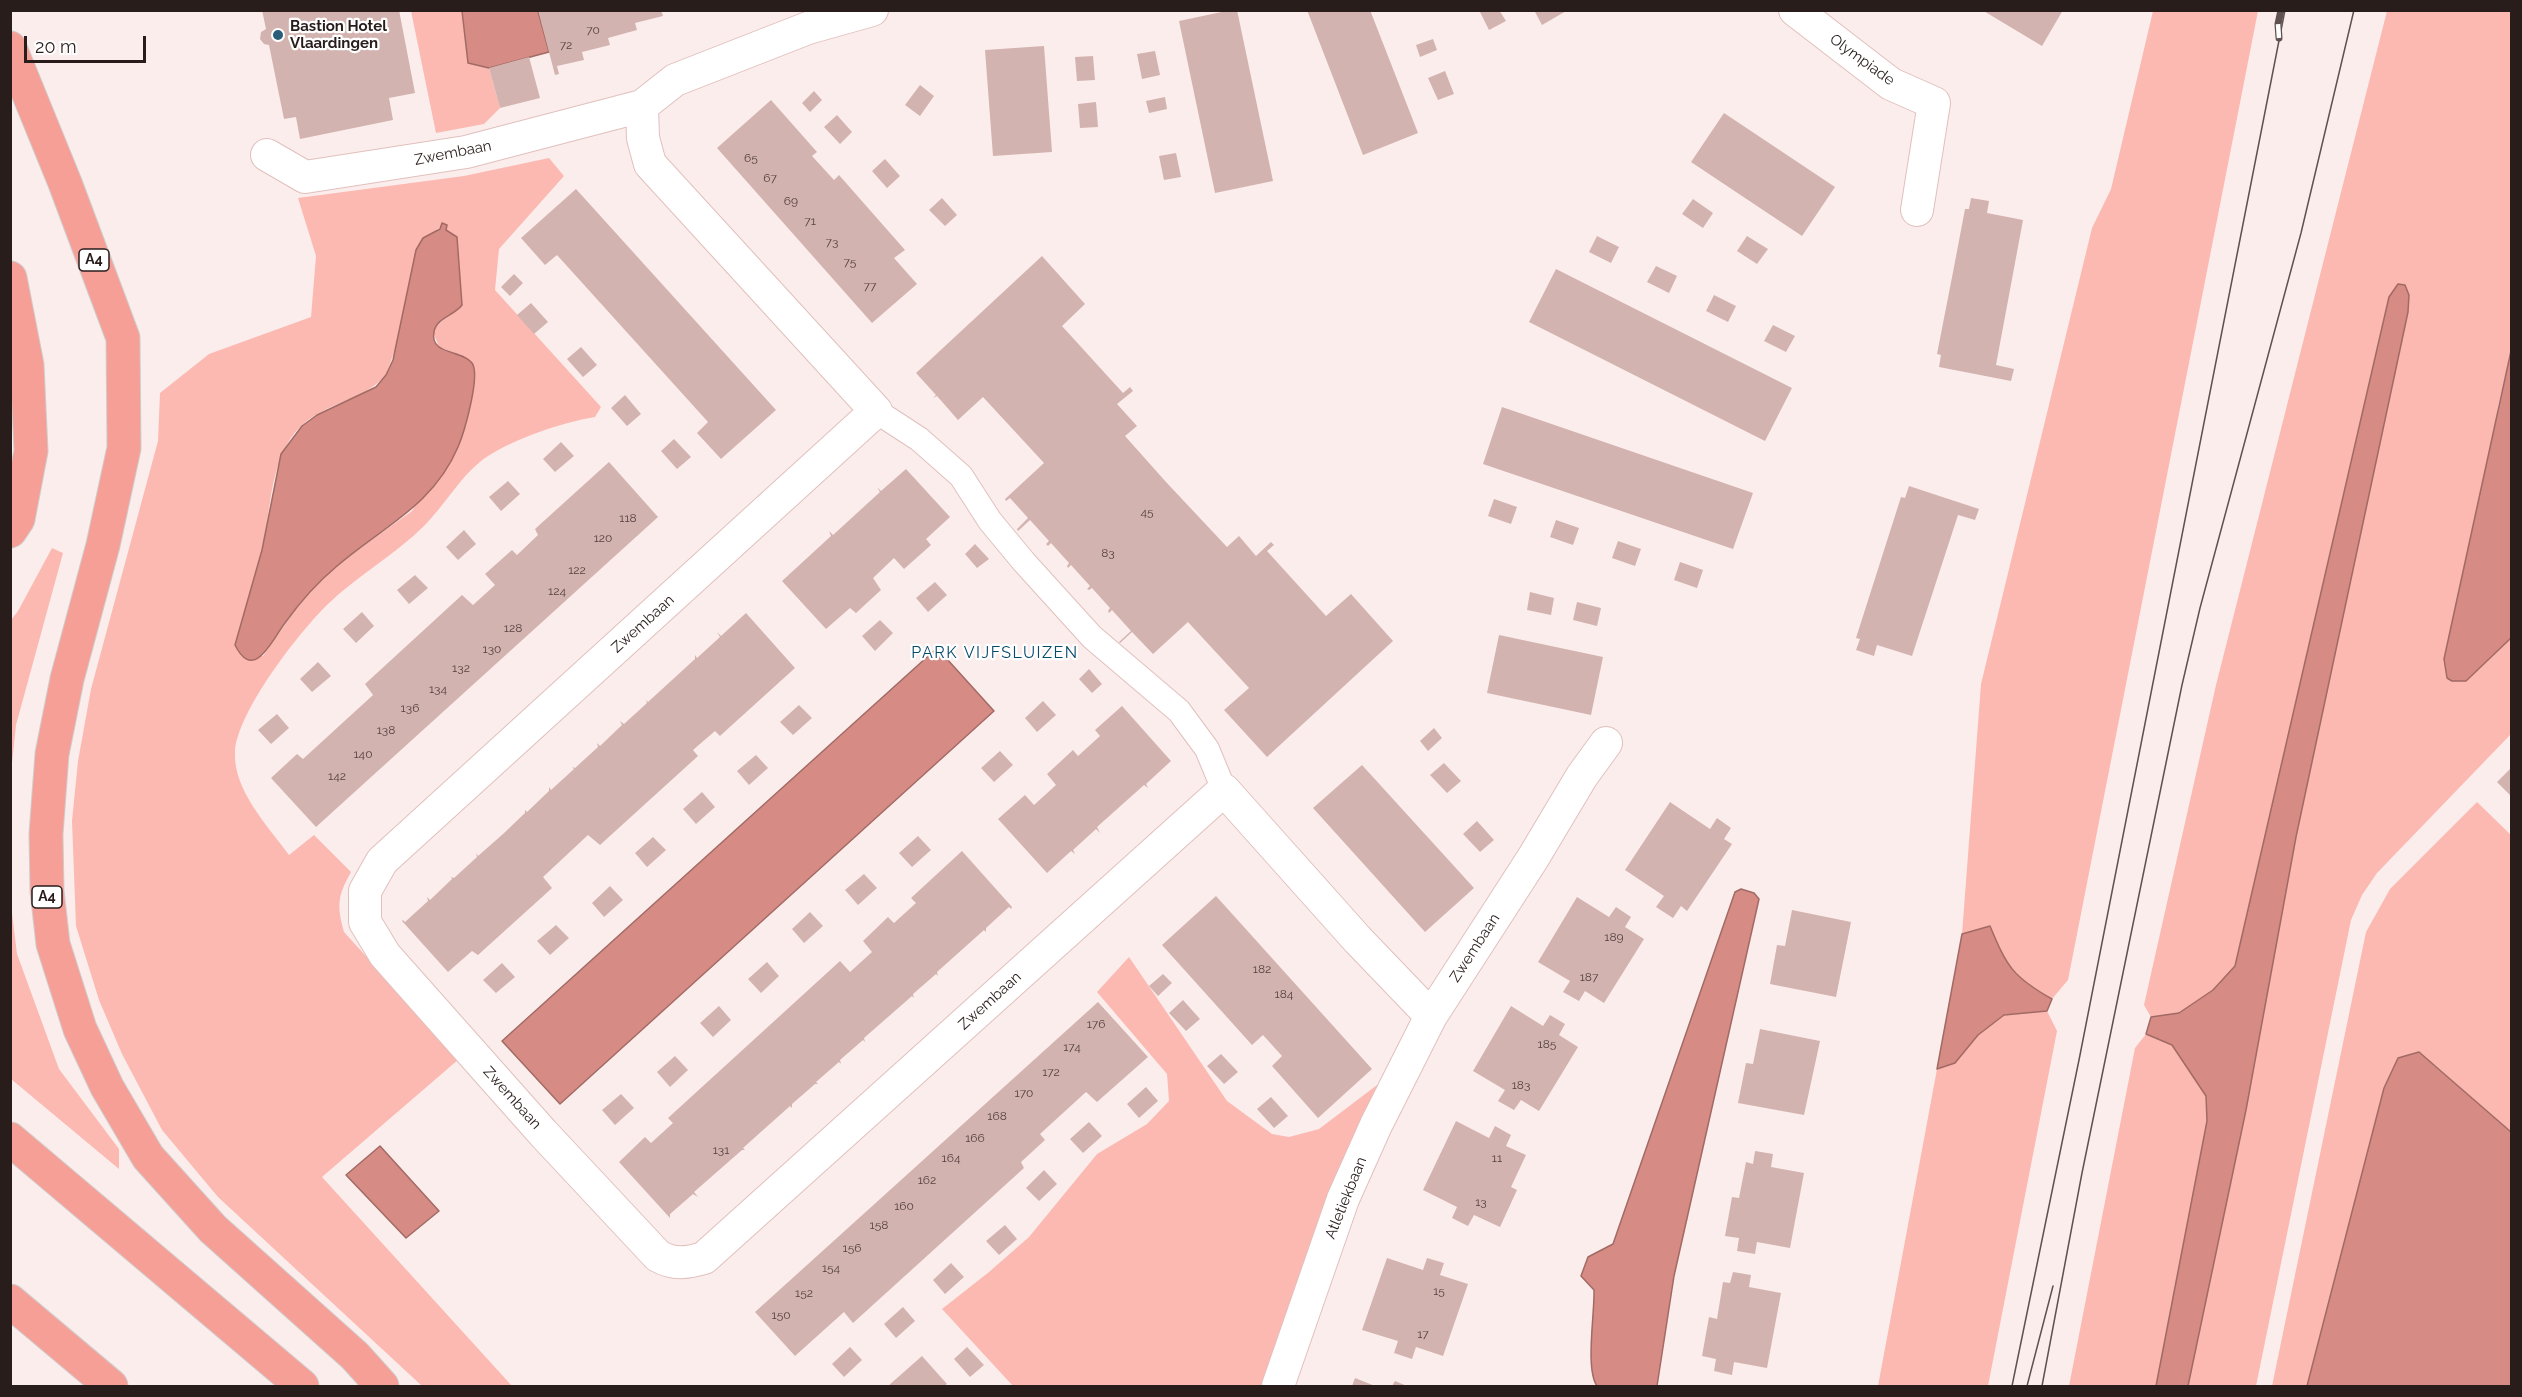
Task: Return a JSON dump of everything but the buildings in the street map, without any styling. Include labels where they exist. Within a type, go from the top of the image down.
[{"type":"highway","name":"A4","points":[[10,48],[65,183],[123,338],[124,448],[103,546],[67,678],[52,754],[46,834],[46,891],[53,944],[80,1029],[107,1087],[148,1157],[213,1229],[355,1356],[382,1386]]},
{"type":"highway","points":[[10,278],[27,365],[31,450],[18,519],[10,531]]},
{"type":"highway","points":[[10,1139],[302,1386]]},
{"type":"highway","points":[[10,1300],[111,1386]]},
{"type":"street","name":"Zwembaan","points":[[267,155],[305,177],[466,152],[642,106],[675,80],[808,28],[872,10]]},
{"type":"street","name":"Olympiade","points":[[1795,10],[1891,84],[1934,104],[1917,210]]},
{"type":"street","points":[[642,106],[643,138],[651,164],[876,411],[919,439],[961,476],[990,521],[1092,637],[1179,711],[1207,748],[1224,790],[1358,940],[1431,1016]]},
{"type":"street","name":"Zwembaan","points":[[876,411],[382,861],[365,891],[365,922],[385,955],[543,1133],[658,1256],[669,1262],[687,1263],[704,1258],[1224,790]]},
{"type":"street","name":"Zwembaan","points":[[1431,1016],[1533,858],[1582,776],[1606,743]]},
{"type":"street","name":"Atletiekbaan","points":[[1278,1386],[1343,1199],[1376,1125],[1431,1016]]},
{"type":"shaded area","points":[[411,11],[462,11],[468,62],[489,68],[500,108],[484,124],[436,133]]},
{"type":"shaded area","points":[[462,11],[538,11],[549,52],[489,68],[468,63]]},
{"type":"shaded area","points":[[2153,11],[2258,11],[2068,980],[2052,999],[2028,984],[2013,970],[2001,952],[1990,926],[1962,934],[1981,684],[2092,228],[2111,189]]},
{"type":"shaded area","points":[[2387,11],[2511,11],[2511,351],[2498,406],[2466,681],[2511,638],[2511,734],[2377,873],[2362,895],[2351,920],[2256,1386],[2188,1386],[2246,1110],[2296,837],[2408,312],[2409,295],[2389,297],[2235,966],[2213,990],[2179,1013],[2151,1017],[2144,1005],[2216,685]]},
{"type":"shaded area","points":[[549,158],[564,176],[499,249],[495,290],[601,407],[595,417],[540,432],[488,456],[470,471],[424,526],[328,604],[302,633],[271,674],[246,716],[238,735],[235,752],[236,766],[246,794],[262,820],[289,855],[314,835],[351,872],[343,888],[340,902],[344,932],[459,1059],[322,1177],[512,1386],[422,1386],[218,1197],[162,1130],[122,1054],[99,1000],[76,926],[72,821],[78,761],[91,689],[158,441],[160,393],[209,354],[311,317],[316,256],[298,198],[464,176]],"holes":[[[447,225],[446,230],[457,237],[462,297],[458,308],[433,332],[439,347],[465,357],[475,373],[466,425],[412,511],[337,565],[296,609],[263,656],[235,645],[260,560],[277,468],[290,439],[300,427],[320,412],[366,391],[386,375],[437,229]]]},
{"type":"shaded area","points":[[442,223],[447,225],[446,230],[457,237],[462,305],[438,323],[435,327],[434,339],[441,348],[468,359],[474,369],[471,404],[458,447],[435,485],[421,500],[330,572],[297,607],[262,655],[249,660],[242,656],[235,645],[262,550],[281,454],[302,426],[317,415],[376,387],[386,375],[393,360],[416,250],[423,238],[440,229]]},
{"type":"shaded area","points":[[2398,284],[2405,285],[2409,295],[2408,312],[2296,837],[2246,1110],[2188,1386],[2156,1386],[2207,1121],[2206,1096],[2172,1045],[2146,1034],[2151,1017],[2179,1013],[2213,990],[2235,966],[2389,297]]},
{"type":"shaded area","points":[[2511,351],[2511,638],[2466,681],[2452,681],[2447,678],[2444,659]]},
{"type":"shaded area","points":[[52,548],[63,553],[16,725],[11,773],[11,620]]},
{"type":"shaded area","points":[[937,648],[994,711],[560,1104],[502,1041]]},
{"type":"shaded area","points":[[2477,802],[2511,835],[2511,1132],[2435,1065],[2398,1058],[2384,1088],[2307,1386],[2272,1386],[2366,932],[2390,889]]},
{"type":"shaded area","points":[[1741,889],[1754,893],[1759,899],[1674,1276],[1657,1386],[1597,1386],[1593,1378],[1591,1354],[1594,1290],[1581,1276],[1588,1257],[1613,1244],[1735,892]]},
{"type":"shaded area","points":[[11,905],[17,954],[59,1069],[119,1149],[119,1169],[11,1079]]},
{"type":"shaded area","points":[[1990,926],[2001,952],[2013,970],[2028,984],[2052,999],[2047,1011],[2004,1015],[1978,1035],[1955,1063],[1937,1069],[1962,934]]},
{"type":"shaded area","points":[[1129,957],[1227,1101],[1272,1134],[1289,1137],[1319,1129],[1385,1079],[1262,1386],[1013,1386],[942,1309],[1029,1237],[1097,1154],[1147,1124],[1169,1101],[1167,1074],[1097,992]]},
{"type":"shaded area","points":[[2047,1011],[2057,1031],[1988,1386],[1878,1386],[1937,1069],[1955,1063],[1978,1035],[2004,1015]]},
{"type":"shaded area","points":[[2146,1034],[2172,1044],[2206,1096],[2207,1121],[2156,1386],[2069,1386],[2135,1048]]},
{"type":"shaded area","points":[[2419,1052],[2511,1132],[2511,1386],[2307,1386],[2384,1088],[2398,1058]]},
{"type":"shaded area","points":[[380,1146],[439,1211],[406,1238],[346,1175]]},
{"type":"tram line","points":[[2012,1386],[2079,1060],[2285,10]]},
{"type":"tram line","points":[[2042,1386],[2082,1173],[2182,685],[2200,608],[2301,233],[2354,10]]},
{"type":"tram line","points":[[2027,1386],[2053,1286]]},
{"type":"railway","points":[[2279,38],[2278,24],[2281,10]]},
{"type":"place","name":"Bastion Hotel Vlaardingen","points":[[278,35]]},
{"type":"district","name":"PARK VIJFSLUIZEN","points":[[995,653]]}]
